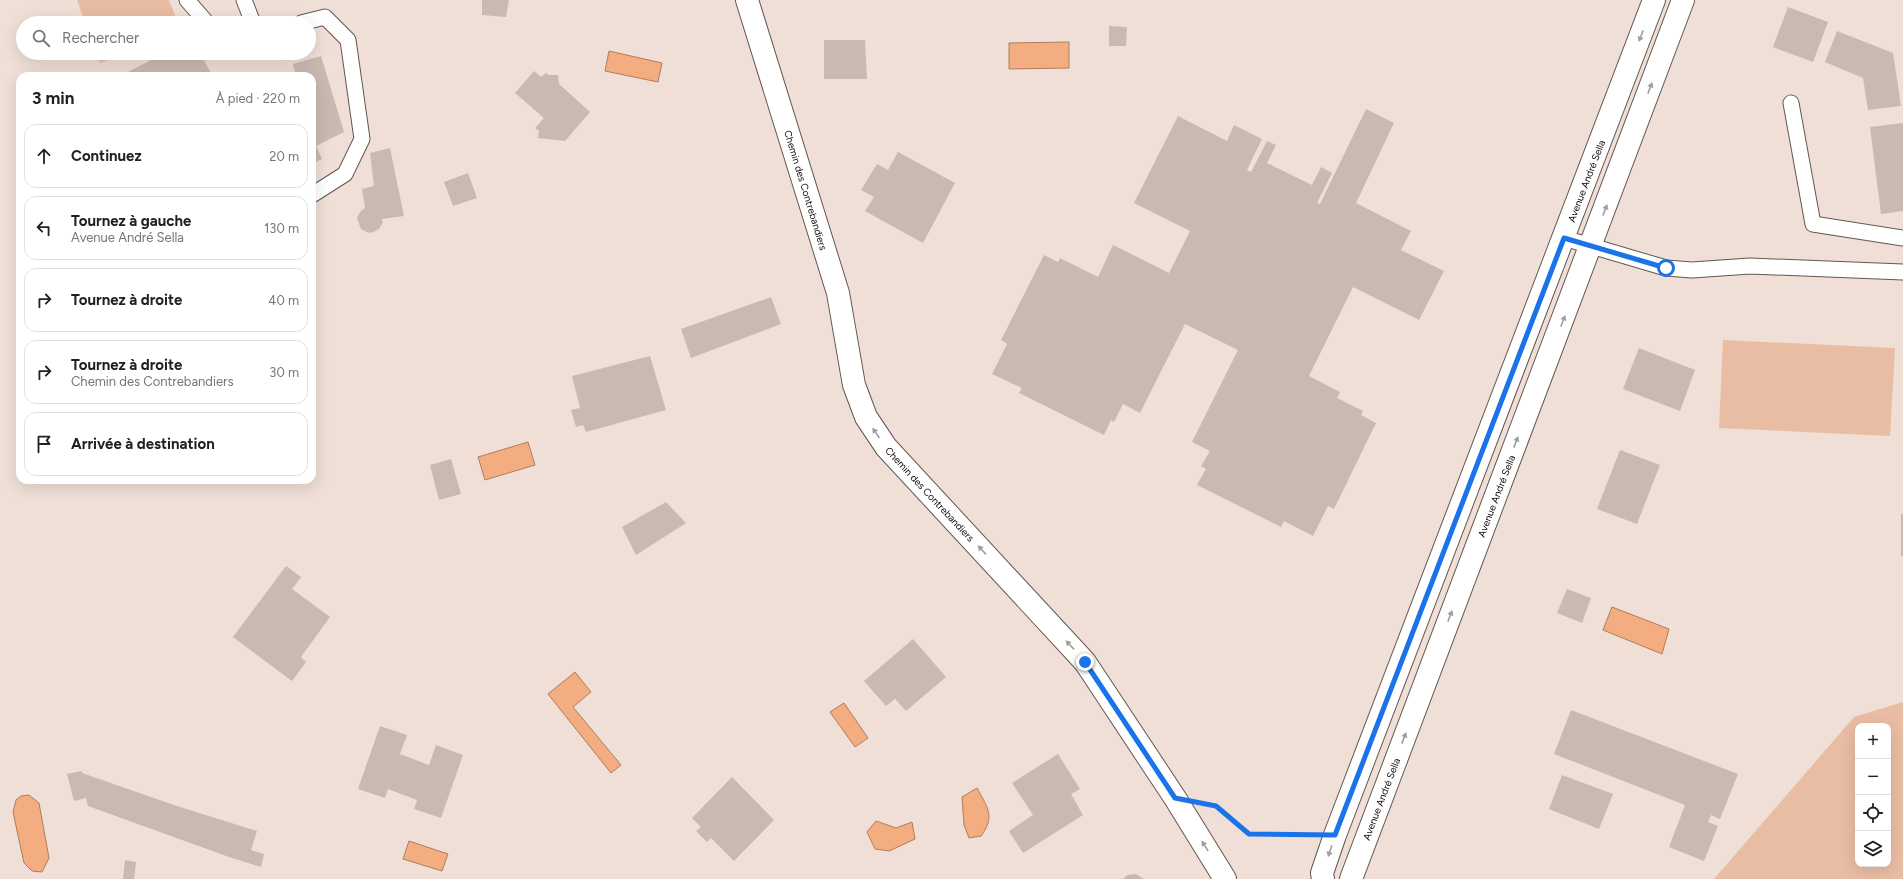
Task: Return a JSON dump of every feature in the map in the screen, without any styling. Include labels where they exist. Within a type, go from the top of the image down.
[{"type":"street","name":"Chemin des Contrebandiers","points":[[746,0],[838,293],[854,385],[866,417],[886,448],[1085,662],[1175,798],[1225,879]]},
{"type":"street","name":"Avenue André Sella","points":[[1323,879],[1322,872],[1335,835],[1654,0]]},
{"type":"street","name":"Avenue André Sella","points":[[1351,879],[1591,247],[1683,0]]},
{"type":"lane","points":[[188,0],[201,16]]},
{"type":"lane","points":[[244,0],[250,16]]},
{"type":"lane","points":[[316,19],[325,17],[348,40],[362,139],[345,174],[316,192]]},
{"type":"lane","points":[[1791,103],[1813,224],[1903,238]]},
{"type":"lane","points":[[1564,238],[1666,268],[1686,269],[1750,266],[1903,272]]},
{"type":"path","points":[[1175,798],[1216,806],[1249,834],[1335,835]]},
{"type":"shaded area","points":[[77,0],[169,0],[175,16],[83,16]]},
{"type":"shaded area","points":[[1069,42],[1069,68],[1009,69],[1009,43]]},
{"type":"shaded area","points":[[609,51],[662,63],[658,82],[605,71]]},
{"type":"shaded area","points":[[99,60],[108,60],[100,63]]},
{"type":"shaded area","points":[[1723,340],[1895,348],[1890,436],[1719,428]]},
{"type":"shaded area","points":[[528,442],[535,465],[485,480],[478,457]]},
{"type":"shaded area","points":[[1612,607],[1669,629],[1662,654],[1603,630]]},
{"type":"shaded area","points":[[575,672],[591,692],[573,707],[621,765],[611,773],[548,694]]},
{"type":"shaded area","points":[[1903,702],[1903,879],[1714,879],[1854,717]]},
{"type":"shaded area","points":[[844,703],[868,738],[855,747],[830,712]]},
{"type":"shaded area","points":[[977,788],[987,806],[989,817],[986,829],[981,836],[969,838],[964,825],[962,797]]},
{"type":"shaded area","points":[[29,795],[39,803],[49,858],[42,872],[32,871],[24,863],[13,812],[16,800],[21,796]]},
{"type":"shaded area","points":[[876,821],[896,828],[912,822],[915,839],[889,851],[875,849],[867,832]]},
{"type":"shaded area","points":[[409,841],[448,854],[442,871],[403,859]]},
{"type":"building","points":[[482,0],[509,0],[506,17],[482,15]]},
{"type":"building","points":[[1788,7],[1828,22],[1813,62],[1773,47]]},
{"type":"building","points":[[1109,26],[1127,27],[1126,46],[1109,46]]},
{"type":"building","points":[[1837,31],[1893,53],[1901,106],[1868,110],[1863,78],[1825,62]]},
{"type":"building","points":[[824,40],[865,40],[867,79],[824,79]]},
{"type":"building","points":[[321,56],[344,132],[316,146],[316,72],[295,72],[293,64],[307,60],[316,60],[316,57]]},
{"type":"building","points":[[151,60],[204,60],[210,72],[128,72]]},
{"type":"building","points":[[534,71],[541,77],[546,73],[549,75],[558,75],[559,84],[590,112],[565,141],[538,138],[539,131],[535,128],[544,118],[515,93]]},
{"type":"building","points":[[1366,109],[1394,123],[1356,203],[1411,231],[1401,250],[1444,271],[1419,320],[1353,287],[1309,376],[1340,392],[1337,398],[1363,411],[1361,415],[1376,423],[1334,509],[1328,506],[1313,536],[1284,521],[1281,527],[1197,485],[1206,469],[1201,466],[1210,451],[1192,442],[1238,350],[1185,324],[1140,413],[1123,404],[1114,422],[1111,420],[1104,435],[1019,393],[1022,388],[992,374],[1007,344],[1001,340],[1044,255],[1058,262],[1060,258],[1098,277],[1113,245],[1169,273],[1190,231],[1134,203],[1178,116],[1227,141],[1234,125],[1262,139],[1247,170],[1251,172],[1267,141],[1276,145],[1267,163],[1312,185],[1321,167],[1332,173],[1317,203],[1320,204]]},
{"type":"building","points":[[1903,123],[1903,211],[1881,214],[1870,127]]},
{"type":"building","points":[[316,146],[322,159],[316,162]]},
{"type":"building","points":[[390,148],[404,216],[382,219],[383,222],[379,229],[371,233],[361,229],[357,218],[360,212],[365,208],[362,189],[374,186],[370,153]]},
{"type":"building","points":[[898,152],[955,183],[923,243],[865,211],[874,197],[861,190],[877,164],[888,170]]},
{"type":"building","points":[[468,173],[477,198],[453,206],[444,182]]},
{"type":"building","points":[[771,297],[781,324],[691,358],[681,329]]},
{"type":"building","points":[[1639,348],[1695,370],[1680,411],[1623,389]]},
{"type":"building","points":[[650,356],[666,410],[586,432],[583,425],[576,427],[571,410],[580,408],[572,376]]},
{"type":"building","points":[[1620,450],[1660,465],[1637,524],[1597,509]]},
{"type":"building","points":[[451,459],[461,494],[439,500],[430,465]]},
{"type":"building","points":[[666,502],[686,523],[636,555],[622,527]]},
{"type":"building","points":[[1901,514],[1903,514],[1903,556],[1901,556]]},
{"type":"building","points":[[286,566],[301,577],[292,589],[330,617],[301,657],[306,662],[292,681],[233,637]]},
{"type":"building","points":[[1567,589],[1591,598],[1582,623],[1557,613]]},
{"type":"building","points":[[913,639],[946,677],[906,711],[895,699],[886,706],[864,681]]},
{"type":"building","points":[[1571,710],[1738,774],[1720,819],[1711,815],[1708,822],[1718,826],[1704,861],[1669,847],[1685,805],[1554,754]]},
{"type":"building","points":[[380,726],[407,735],[400,754],[429,765],[436,745],[463,755],[441,818],[414,809],[417,800],[388,789],[385,798],[358,789]]},
{"type":"building","points":[[1058,754],[1080,789],[1071,794],[1083,815],[1023,853],[1009,831],[1033,815],[1012,783]]},
{"type":"building","points":[[82,771],[82,773],[174,805],[257,831],[251,850],[264,854],[261,867],[229,857],[88,806],[86,798],[74,801],[67,774]]},
{"type":"building","points":[[1562,775],[1613,794],[1599,829],[1549,809]]},
{"type":"building","points":[[732,777],[774,820],[734,861],[711,838],[707,842],[696,831],[701,827],[692,818]]},
{"type":"building","points":[[125,860],[136,862],[134,879],[123,879]]},
{"type":"building","points":[[1136,874],[1144,879],[1123,879],[1127,875]]},
{"type":"route","points":[[1085,662],[1175,798],[1216,806],[1249,834],[1335,835],[1564,238],[1666,268]]}]
